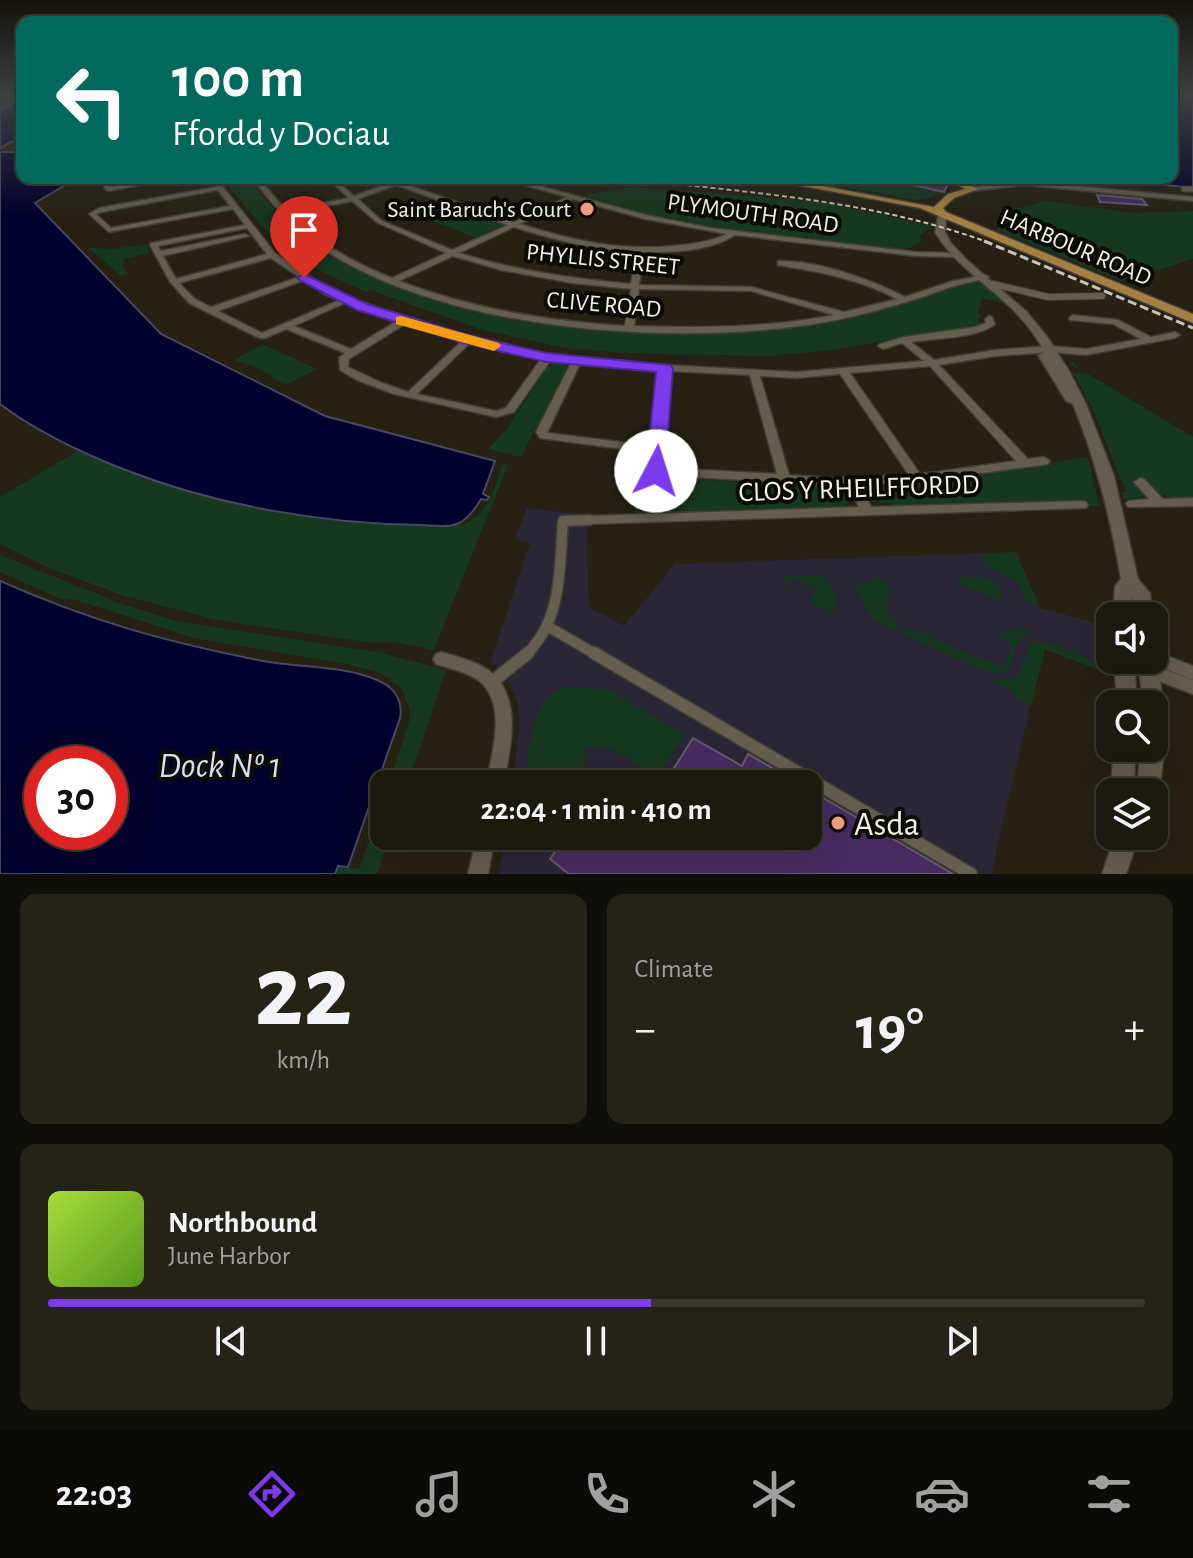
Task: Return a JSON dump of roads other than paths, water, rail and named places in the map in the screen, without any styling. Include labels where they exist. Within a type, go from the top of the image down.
[{"type":"main road","name":"HARBOUR ROAD","points":[[799,184],[942,213],[1193,319]]},
{"type":"main road","points":[[963,184],[973,189]]},
{"type":"main road","points":[[942,213],[949,211],[957,197],[955,195],[973,189]]},
{"type":"street","points":[[107,184],[108,189],[138,184]]},
{"type":"street","points":[[217,184],[272,255],[304,278],[346,300],[403,321],[547,358],[796,375],[992,355],[1105,355],[1136,343],[1175,335]]},
{"type":"street","name":"CLIVE ROAD","points":[[260,184],[283,213],[320,244],[392,281],[453,300],[515,314],[629,328],[735,328],[846,315],[989,280]]},
{"type":"street","name":"PHYLLIS STREET","points":[[336,184],[380,222],[452,253],[540,276],[636,287],[751,289],[846,315]]},
{"type":"street","points":[[283,213],[352,199],[393,184]]},
{"type":"street","points":[[399,184],[513,225],[577,243],[640,251],[701,245],[733,233]]},
{"type":"street","name":"PLYMOUTH ROAD","points":[[525,184],[645,217],[733,233],[916,254],[955,255]]},
{"type":"street","points":[[973,189],[1010,184]]},
{"type":"street","points":[[1027,184],[1193,199]]},
{"type":"street","points":[[221,188],[99,210],[92,214],[109,230],[233,207]]},
{"type":"street","points":[[1184,189],[1193,189]]},
{"type":"street","points":[[1090,191],[1094,205]]},
{"type":"street","points":[[392,281],[574,197]]},
{"type":"street","points":[[942,213],[940,232],[955,255],[989,280],[1012,304],[1048,354],[1065,393],[1078,405],[1109,485],[1130,582],[1141,593],[1142,602]]},
{"type":"street","points":[[248,226],[154,245],[174,282],[192,301],[214,309],[262,336],[346,300]]},
{"type":"street","points":[[160,254],[245,236]]},
{"type":"street","points":[[629,328],[640,251]]},
{"type":"street","points":[[174,282],[272,255]]},
{"type":"street","points":[[781,263],[855,279],[905,300]]},
{"type":"street","points":[[214,309],[304,278]]},
{"type":"street","points":[[989,280],[1048,297],[1102,296]]},
{"type":"street","points":[[1082,326],[1071,316],[1115,322],[1150,340]]},
{"type":"street","points":[[883,346],[941,333],[983,330],[991,324],[989,319]]},
{"type":"street","points":[[403,321],[344,358],[343,368],[368,382],[410,395],[504,414],[547,358]]},
{"type":"street","points":[[289,327],[352,353]]},
{"type":"street","points":[[410,395],[468,340]]},
{"type":"street","points":[[904,340],[932,363],[1025,463]]},
{"type":"street","points":[[577,360],[541,432],[544,436],[658,450]]},
{"type":"street","points":[[665,368],[656,471],[659,473],[830,482],[917,478],[1044,461]]},
{"type":"street","points":[[754,372],[785,480]]},
{"type":"street","points":[[844,372],[917,478]]},
{"type":"street","points":[[852,481],[866,510]]},
{"type":"street","points":[[1140,482],[1160,503]]},
{"type":"street","points":[[1132,504],[1193,502]]},
{"type":"street","name":"CLOS Y RHEILFFORDD","points":[[589,520],[1082,505]]},
{"type":"street","points":[[492,682],[514,668],[536,644],[553,615],[563,521],[589,520]]},
{"type":"street","points":[[1123,602],[1124,586],[1130,582]]},
{"type":"street","points":[[547,626],[971,874]]},
{"type":"street","points":[[441,659],[466,663],[499,690],[506,714],[497,770]]},
{"type":"street","points":[[1168,667],[1193,673]]},
{"type":"street","points":[[1168,672],[1193,687]]},
{"type":"street","points":[[478,874],[483,850]]},
{"type":"street","points":[[1114,874],[1122,850]]},
{"type":"water","points":[[0,136],[16,136],[16,142],[0,148]]},
{"type":"water","points":[[1178,136],[1193,136],[1193,188],[1156,184],[1178,184]]},
{"type":"water","points":[[0,152],[16,152],[16,184],[67,184],[35,203],[161,334],[325,416],[495,461],[483,494],[489,497],[487,500],[481,499],[470,514],[453,525],[346,521],[269,510],[158,482],[59,441],[0,404]]},
{"type":"water","name":"Dock Nº 1","points":[[0,581],[65,608],[161,638],[263,661],[364,675],[388,686],[399,700],[400,718],[382,770],[370,770],[370,804],[348,867],[338,866],[335,874],[0,874]]},
{"type":"railway","points":[[675,184],[854,207],[900,216],[984,241]]},
{"type":"railway","points":[[984,241],[990,243]]},
{"type":"railway","points":[[984,241],[1193,328]]},
{"type":"place","name":"Saint Baruch's Court","points":[[587,209]]},
{"type":"place","name":"Asda","points":[[838,823]]}]
